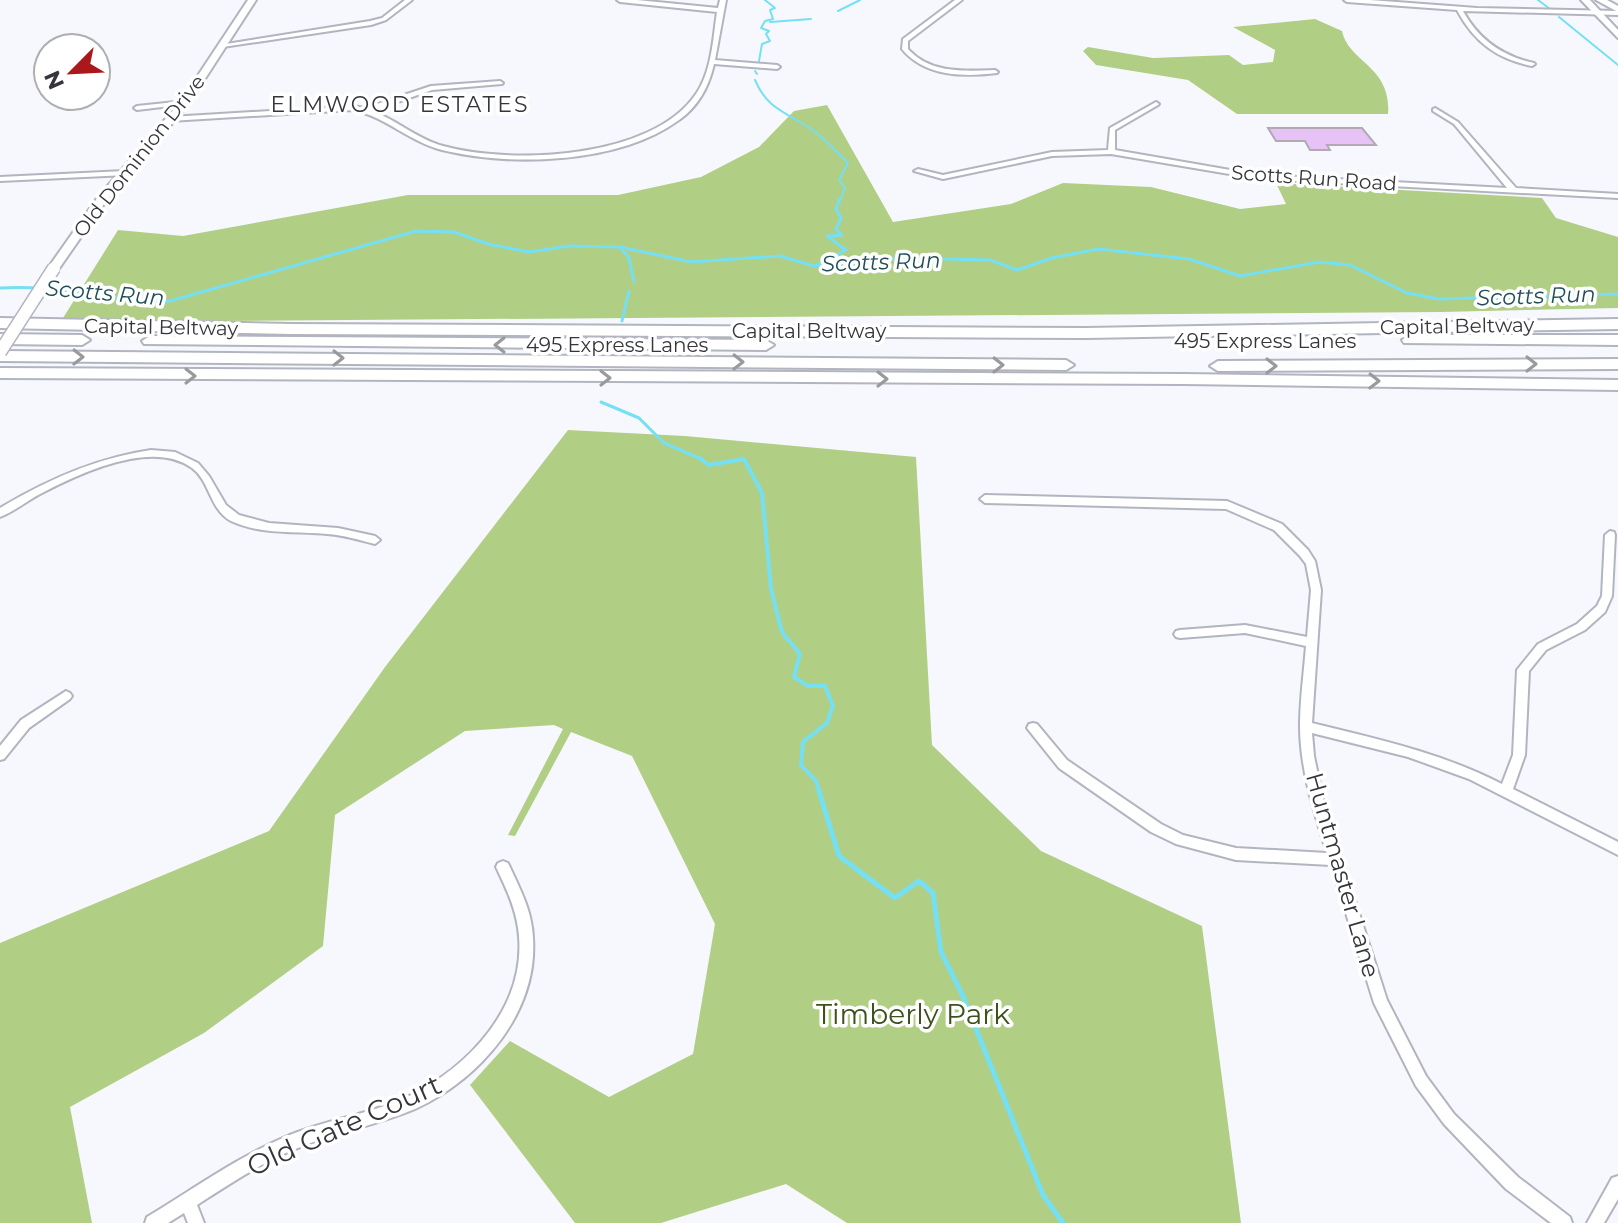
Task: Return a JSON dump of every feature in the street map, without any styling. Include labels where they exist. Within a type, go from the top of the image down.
[{"type":"highway","name":"Capital Beltway","points":[[0,323],[276,329],[1086,333],[1618,324]]},
{"type":"highway","name":"495 Express Lanes","points":[[0,339],[468,345],[1618,340]]},
{"type":"highway","name":"495 Express Lanes","points":[[0,354],[1137,366],[1618,364]]},
{"type":"highway","name":"Capital Beltway","points":[[0,373],[1184,379],[1618,385]]},
{"type":"main road","name":"Old Dominion Drive","points":[[0,354],[96,207],[185,103],[252,0]]},
{"type":"main road","points":[[1585,0],[1618,35]]},
{"type":"main road","points":[[1599,0],[1615,12],[1618,24]]},
{"type":"street","points":[[223,45],[371,23],[384,19],[409,0]]},
{"type":"street","points":[[620,0],[720,10]]},
{"type":"street","points":[[367,110],[428,143],[472,155],[511,158],[578,154],[643,135],[675,120],[699,96],[711,62],[723,0]]},
{"type":"street","points":[[959,0],[914,31],[905,40],[905,49],[916,61],[938,69],[995,72]]},
{"type":"street","points":[[1347,0],[1459,8],[1615,12]]},
{"type":"street","points":[[1459,8],[1471,31],[1488,46],[1508,58],[1532,64]]},
{"type":"street","points":[[711,62],[777,67]]},
{"type":"street","points":[[170,119],[315,108],[367,110],[431,88],[500,83]]},
{"type":"street","points":[[137,108],[185,103]]},
{"type":"street","points":[[1111,152],[1112,129],[1156,104]]},
{"type":"street","points":[[1435,110],[1456,123],[1513,190]]},
{"type":"street","name":"Scotts Run Road","points":[[918,171],[943,177],[1052,154],[1111,152],[1259,177],[1618,196]]},
{"type":"street","points":[[0,179],[124,173]]},
{"type":"street","points":[[0,513],[52,483],[84,470],[133,457],[160,455],[197,466],[222,507],[235,518],[278,529],[326,530],[375,540]]},
{"type":"street","name":"Huntmaster Lane","points":[[985,499],[1213,503],[1255,515],[1294,541],[1311,564],[1316,590],[1306,726],[1314,786],[1381,1003],[1421,1081],[1479,1152],[1564,1223]]},
{"type":"street","points":[[1506,790],[1519,755],[1523,670],[1542,647],[1581,627],[1601,609],[1607,596],[1610,535]]},
{"type":"street","points":[[1180,634],[1245,629],[1313,643]]},
{"type":"street","points":[[0,755],[25,724],[66,696]]},
{"type":"street","points":[[1306,726],[1438,761],[1506,790],[1618,849]]},
{"type":"street","points":[[1033,728],[1063,764],[1156,828],[1181,840],[1236,854],[1335,859]]},
{"type":"street","name":"Old Gate Court","points":[[153,1223],[289,1143],[410,1103],[436,1090],[477,1056],[513,1007],[527,964],[524,914],[515,886],[503,867]]},
{"type":"street","points":[[1595,1223],[1618,1184]]},
{"type":"street","points":[[188,1202],[196,1223]]},
{"type":"green space","points":[[1315,19],[1342,31],[1352,50],[1377,75],[1387,98],[1388,114],[1237,114],[1188,80],[1096,65],[1083,51],[1088,47],[1153,58],[1229,55],[1243,65],[1273,62],[1275,50],[1233,27]]},
{"type":"green space","points":[[827,105],[893,222],[1011,204],[1063,183],[1151,187],[1240,209],[1286,204],[1276,183],[1542,198],[1556,218],[1618,237],[1618,308],[222,321],[63,318],[118,230],[183,236],[408,195],[618,195],[701,177],[759,147],[794,111]]},
{"type":"green space","name":"Timberly Park","points":[[568,430],[685,436],[916,457],[932,745],[1041,851],[1202,926],[1241,1223],[847,1223],[786,1184],[661,1223],[575,1223],[470,1085],[510,1041],[609,1097],[693,1054],[715,924],[632,756],[571,732],[515,836],[508,835],[563,729],[554,725],[465,731],[335,815],[323,946],[204,1033],[70,1107],[92,1223],[0,1223],[0,943],[269,831],[385,667]]},
{"type":"building","points":[[1268,128],[1362,128],[1376,145],[1327,145],[1330,150],[1310,150],[1305,141],[1276,141]]},
{"type":"waterway","points":[[759,61],[762,44],[770,41],[766,34],[769,31],[761,28],[765,21],[773,19],[770,10],[775,8],[765,0]]},
{"type":"waterway","points":[[838,11],[860,0]]},
{"type":"waterway","points":[[1538,0],[1550,9]]},
{"type":"waterway","points":[[1559,17],[1618,65]]},
{"type":"waterway","points":[[770,22],[811,19]]},
{"type":"waterway","points":[[755,80],[773,106],[813,131],[848,163],[839,180],[845,188],[840,201]]},
{"type":"waterway","points":[[817,265],[846,250],[827,236],[842,235],[836,229],[841,218],[836,209],[840,199]]},
{"type":"waterway","name":"Scotts Run","points":[[0,288],[43,288],[170,301],[416,231],[454,232],[488,244],[529,252],[569,246],[620,247]]},
{"type":"waterway","name":"Scotts Run","points":[[620,247],[691,262],[780,256],[814,266],[903,258],[990,260],[1017,270],[1052,258],[1098,249],[1189,259],[1240,276],[1319,262],[1350,265],[1407,293],[1439,299],[1618,294]]},
{"type":"waterway","points":[[620,247],[629,258],[634,282]]},
{"type":"waterway","points":[[622,321],[629,291]]},
{"type":"waterway","points":[[601,402],[639,418],[664,443],[700,459]]},
{"type":"waterway","points":[[700,459],[709,465],[744,459],[762,493],[771,589],[782,632],[800,654],[794,677],[808,686],[825,686],[833,706],[827,723],[803,742],[801,765],[816,781],[820,793]]},
{"type":"waterway","points":[[819,791],[839,856],[895,898],[919,881],[933,893],[941,952],[962,994],[1043,1195],[1063,1223]]},
{"type":"district","name":"ELMWOOD ESTATES","points":[[400,104]]}]
